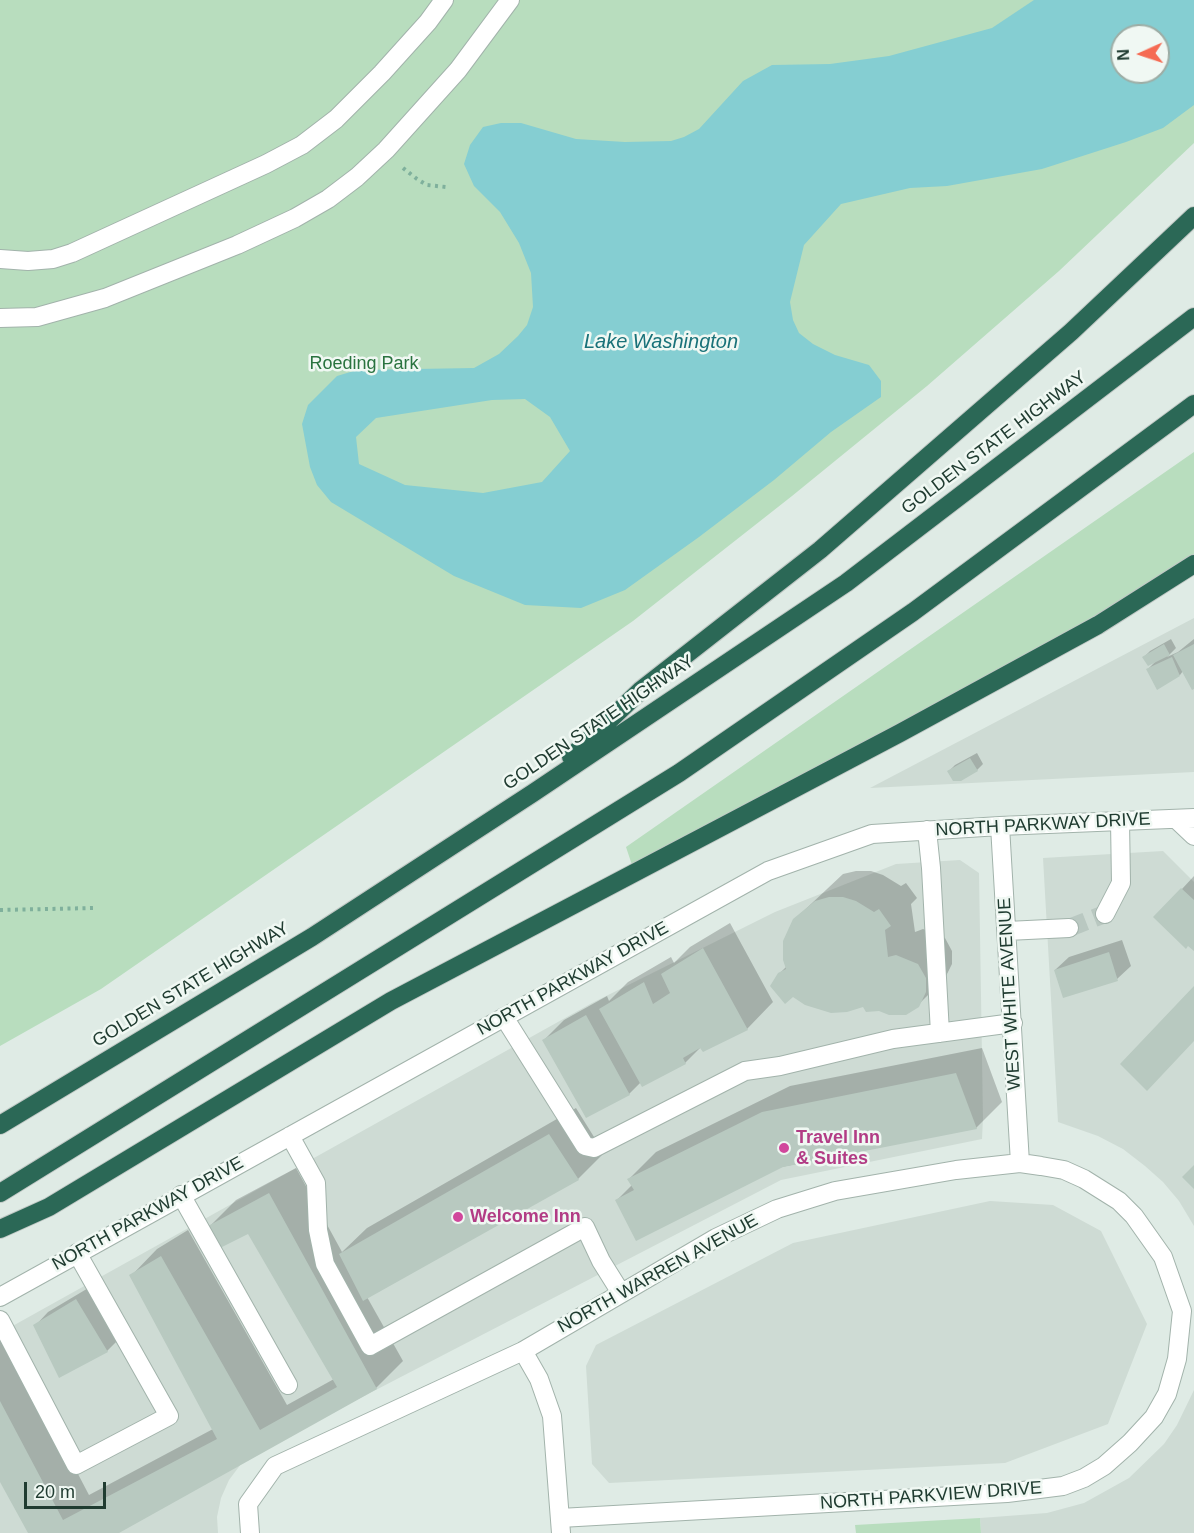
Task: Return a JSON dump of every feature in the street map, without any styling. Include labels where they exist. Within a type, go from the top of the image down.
[{"type":"highway","points":[[533,793],[641,690],[820,550],[1071,332],[1194,216]]},
{"type":"highway","name":"GOLDEN STATE HIGHWAY","points":[[0,1125],[312,937],[533,793],[846,583],[1194,317]]},
{"type":"highway","points":[[0,1193],[680,773],[913,612],[1194,404]]},
{"type":"highway","points":[[0,1229],[48,1207],[392,1001],[1098,625],[1194,564]]},
{"type":"street","points":[[0,259],[28,261],[53,259],[72,253],[266,164],[302,145],[336,119],[382,73],[428,22],[444,0]]},
{"type":"street","points":[[0,318],[37,317],[105,298],[237,245],[295,218],[328,199],[357,177],[386,150],[458,70],[510,0]]},
{"type":"street","points":[[1185,818],[1194,836]]},
{"type":"street","name":"NORTH PARKWAY DRIVE","points":[[0,1297],[768,871],[872,834],[1185,818]]},
{"type":"street","points":[[1105,914],[1121,883],[1120,821]]},
{"type":"street","name":"WEST WHITE AVENUE","points":[[1000,826],[1020,1163]]},
{"type":"street","points":[[927,830],[940,1033]]},
{"type":"street","points":[[1007,931],[1069,928]]},
{"type":"street","points":[[504,1017],[585,1146],[594,1148],[745,1071],[780,1066],[893,1039],[1013,1023]]},
{"type":"street","points":[[290,1136],[316,1183],[318,1230],[325,1264],[370,1346],[585,1227],[601,1261],[621,1293]]},
{"type":"street","name":"NORTH WARREN AVENUE","points":[[250,1533],[248,1504],[274,1466],[523,1351],[716,1238],[777,1209],[835,1191],[956,1170],[1020,1163],[1064,1170],[1084,1179],[1119,1201],[1140,1223],[1163,1257],[1188,1311]]},
{"type":"street","points":[[182,1195],[288,1385]]},
{"type":"street","points":[[0,1320],[76,1465],[169,1416],[77,1253]]},
{"type":"street","name":"NORTH PARKVIEW DRIVE","points":[[560,1526],[1007,1493],[1063,1486],[1084,1478],[1104,1466],[1154,1417],[1167,1394],[1178,1359],[1188,1311]]},
{"type":"street","points":[[523,1351],[539,1379],[552,1416],[560,1526]]},
{"type":"path","points":[[404,168],[427,185],[446,187]]},
{"type":"path","points":[[0,910],[95,908]]},
{"type":"shaded area","points":[[1194,618],[1194,772],[870,788]]},
{"type":"shaded area","points":[[1163,851],[1194,882],[1194,1226],[1179,1201],[1163,1182],[1123,1149],[1098,1136],[1058,1122],[1043,858]]},
{"type":"shaded area","points":[[960,860],[979,873],[982,1139],[781,1180],[258,1451],[241,1464],[229,1480],[221,1498],[217,1517],[218,1533],[0,1533],[0,1333],[592,1003],[775,912],[896,864]]},
{"type":"shaded area","points":[[990,1201],[1053,1205],[1101,1231],[1147,1324],[1108,1424],[1005,1463],[609,1483],[592,1464],[586,1366],[596,1345],[793,1243]]},
{"type":"shaded area","points":[[1194,1390],[1194,1533],[981,1533],[980,1518],[1047,1513],[1084,1503],[1129,1478],[1164,1444],[1177,1425]]},
{"type":"green space","name":"Roeding Park","points":[[0,0],[1194,0],[1194,143],[1059,271],[927,386],[633,621],[101,989],[0,1046]]},
{"type":"green space","points":[[1194,452],[1194,560],[635,874],[626,847]]},
{"type":"green space","points":[[980,1518],[981,1533],[856,1533],[855,1525]]},
{"type":"water","name":"Lake Washington","points":[[1034,0],[1194,0],[1194,105],[1163,128],[1042,169],[947,186],[910,188],[841,204],[804,245],[790,302],[793,320],[799,333],[813,344],[835,355],[869,365],[881,381],[881,397],[831,432],[774,480],[699,537],[625,590],[581,608],[525,605],[454,576],[331,502],[317,485],[310,467],[302,424],[308,405],[337,376],[357,370],[474,368],[499,354],[527,325],[533,307],[531,273],[519,243],[500,212],[474,186],[464,164],[470,145],[483,127],[501,123],[521,123],[576,139],[625,142],[671,141],[699,129],[743,81],[772,65],[830,64],[889,56],[992,28]],"holes":[[[525,399],[550,417],[570,451],[542,482],[483,493],[405,485],[359,464],[356,437],[376,418],[492,400]]]},
{"type":"building","points":[[1164,644],[1170,655],[1148,666],[1142,657]]},
{"type":"building","points":[[1194,644],[1194,689],[1192,690],[1173,655]]},
{"type":"building","points":[[1172,657],[1180,676],[1157,690],[1146,669]]},
{"type":"building","points":[[970,758],[978,771],[961,781],[953,781],[947,771]]},
{"type":"building","points":[[1181,888],[1194,900],[1194,951],[1188,946],[1186,949],[1153,917]]},
{"type":"building","points":[[829,897],[843,897],[856,901],[874,912],[879,909],[891,926],[885,930],[888,957],[896,955],[918,964],[926,978],[926,992],[919,1007],[906,1015],[889,1015],[879,1011],[866,1012],[863,1007],[847,1012],[831,1013],[805,1005],[793,997],[785,1004],[770,986],[778,973],[786,969],[783,960],[783,941],[793,919],[815,901]]},
{"type":"building","points":[[703,948],[748,1030],[703,1052],[700,1048],[683,1058],[686,1064],[642,1087],[599,1009],[644,982],[653,1004],[670,993],[661,974]]},
{"type":"building","points":[[1109,952],[1118,981],[1063,998],[1054,970]]},
{"type":"building","points":[[1194,986],[1194,1041],[1147,1091],[1120,1064]]},
{"type":"building","points":[[586,1015],[630,1095],[586,1118],[542,1040]]},
{"type":"building","name":"Travel Inn & Suites","points":[[956,1073],[977,1129],[783,1167],[636,1241],[615,1200],[634,1190],[627,1179],[762,1112]]},
{"type":"building","name":"Welcome Inn","points":[[549,1134],[579,1180],[363,1301],[339,1254]]},
{"type":"building","points":[[1194,1165],[1194,1189],[1182,1177]]},
{"type":"building","points":[[269,1193],[377,1389],[119,1533],[28,1533],[0,1482],[0,1401],[63,1520],[217,1439],[129,1275],[161,1256],[260,1430],[337,1387],[248,1234],[220,1248],[208,1226]]},
{"type":"building","points":[[76,1299],[108,1352],[59,1378],[33,1325]]},
{"type":"tunnel","points":[[1069,928],[1105,914]]},
{"type":"place","name":"Travel Inn & Suites","points":[[784,1148]]},
{"type":"place","name":"Welcome Inn","points":[[458,1217]]}]
